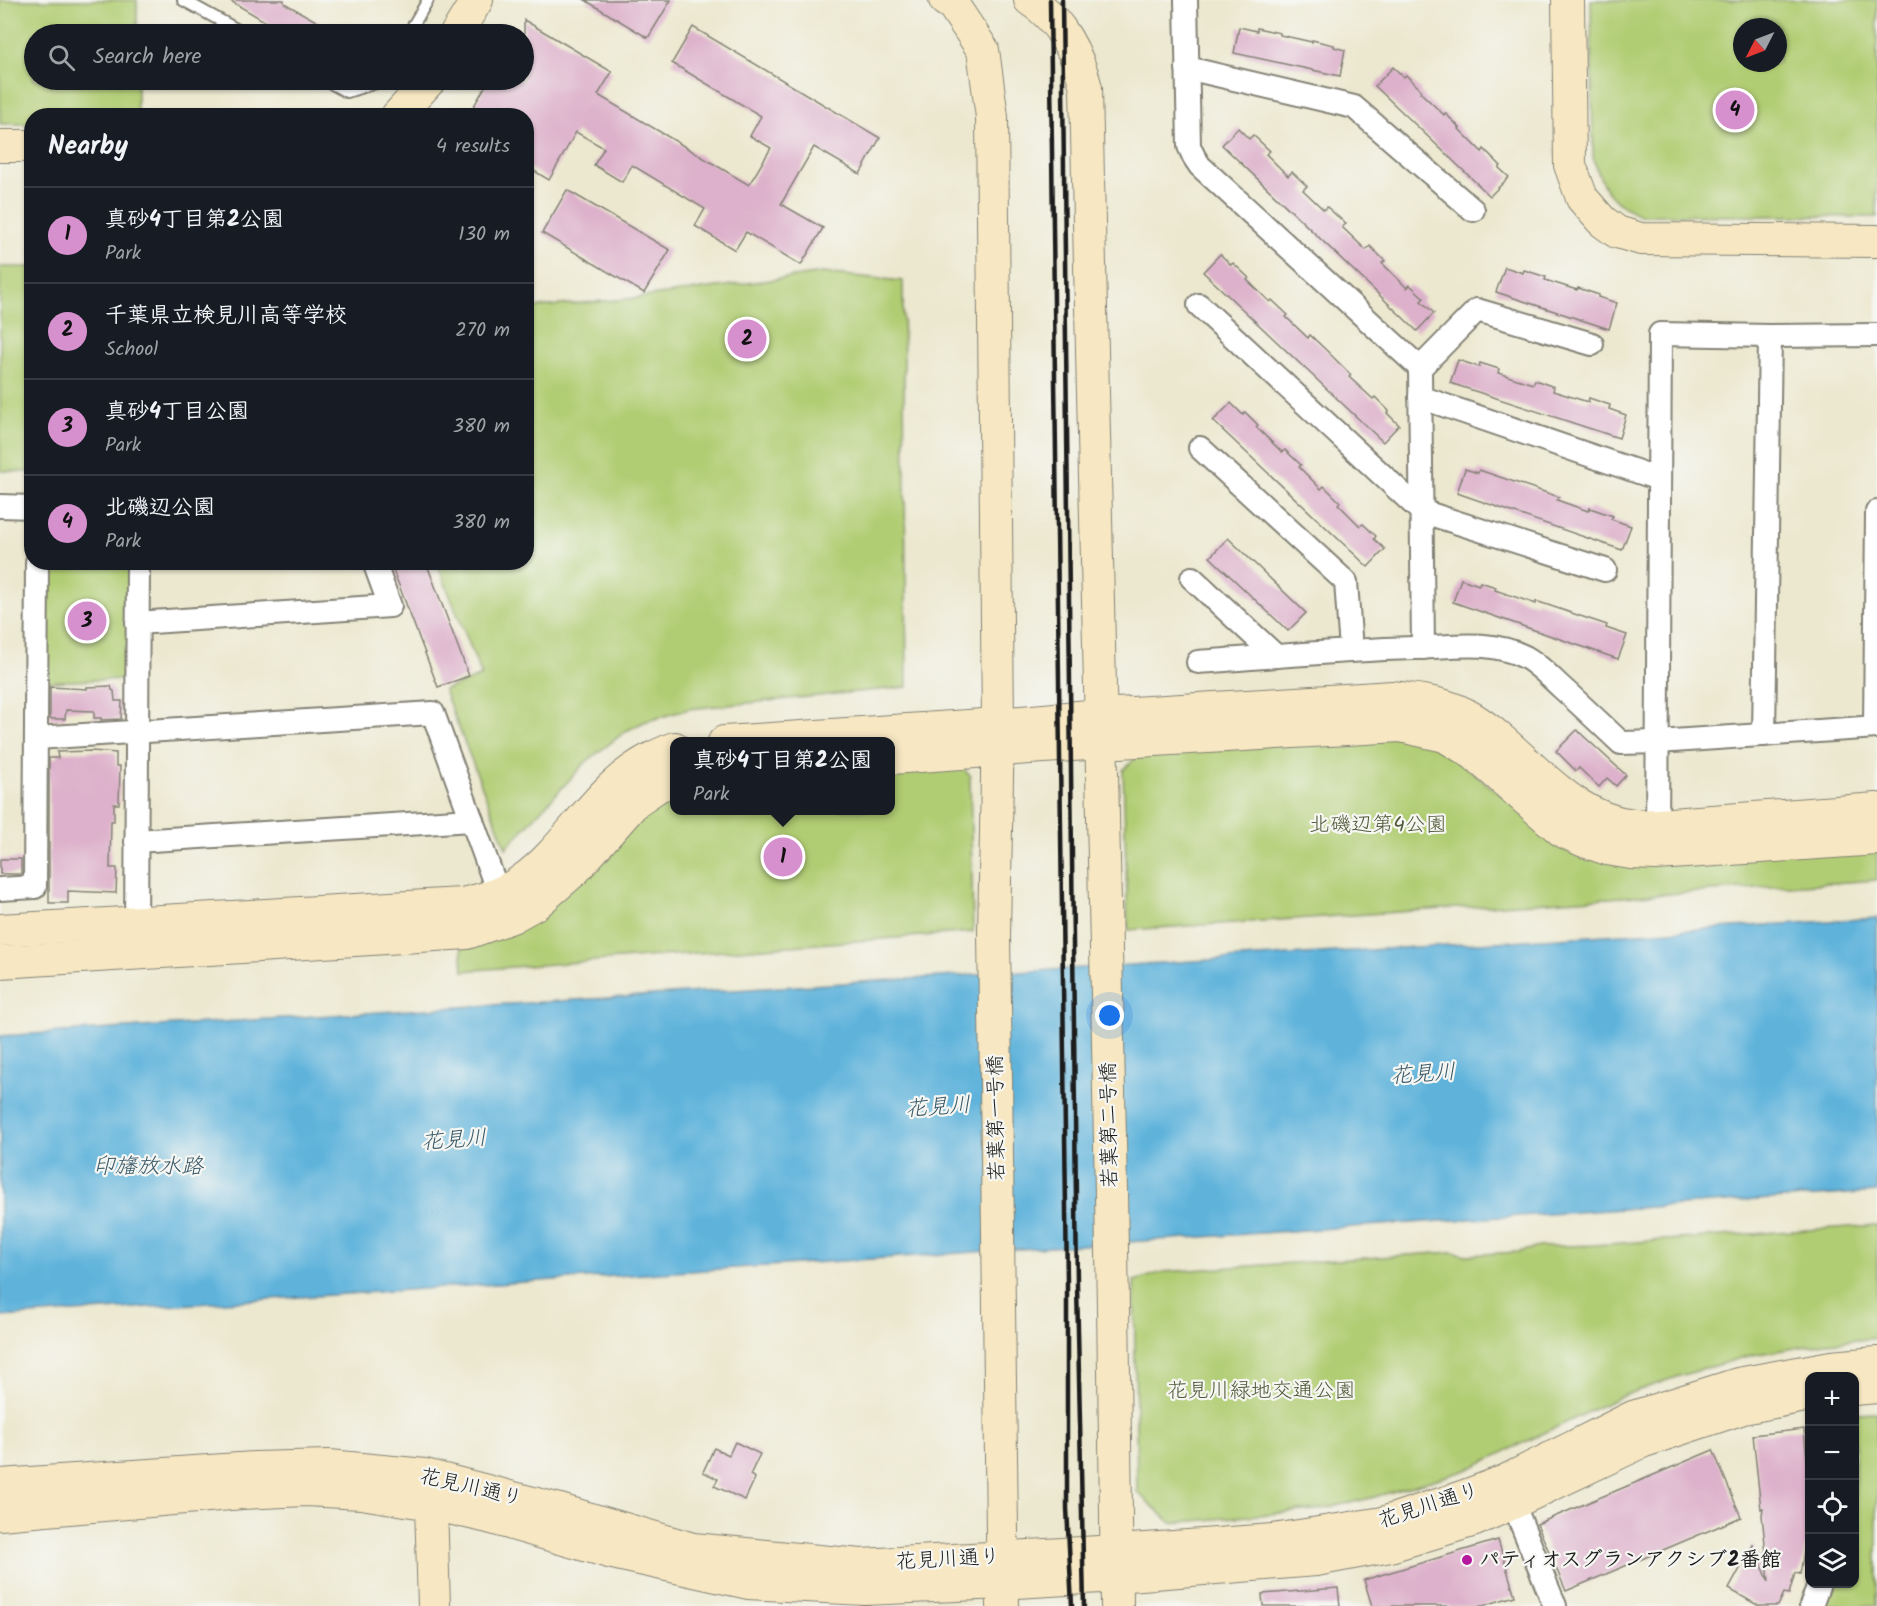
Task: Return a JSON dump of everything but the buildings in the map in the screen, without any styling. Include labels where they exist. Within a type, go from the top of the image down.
[{"type":"street","points":[[462,24],[477,0]]},
{"type":"street","name":"若葉第一号橋","points":[[945,0],[954,5],[983,50],[992,117],[998,737],[994,933],[1002,1582]]},
{"type":"street","name":"若葉第二号橋","points":[[1030,0],[1067,37],[1082,70],[1086,88],[1106,924],[1117,1578]]},
{"type":"street","points":[[1186,0],[1189,146],[1194,157],[1200,166],[1420,368]]},
{"type":"street","points":[[1568,0],[1570,165],[1582,198],[1602,221],[1617,232],[1641,239],[1877,241]]},
{"type":"street","points":[[1187,68],[1354,107],[1473,210]]},
{"type":"street","points":[[404,108],[421,90]]},
{"type":"street","points":[[0,146],[24,146]]},
{"type":"street","points":[[1199,305],[1421,510],[1605,570]]},
{"type":"street","points":[[1423,648],[1420,368],[1477,310],[1592,344]]},
{"type":"street","points":[[1657,839],[1660,334],[1877,335]]},
{"type":"street","points":[[1764,735],[1770,336]]},
{"type":"street","points":[[1420,396],[1659,479]]},
{"type":"street","points":[[1200,448],[1346,582],[1351,650]]},
{"type":"street","points":[[0,506],[24,507]]},
{"type":"street","points":[[1198,662],[1351,650],[1423,648],[1457,644],[1482,645],[1527,658],[1621,743],[1876,727],[1877,512]]},
{"type":"street","points":[[0,889],[35,887],[37,570]]},
{"type":"street","points":[[135,955],[138,570]]},
{"type":"street","points":[[137,623],[390,606],[377,570]]},
{"type":"street","points":[[1192,578],[1276,656]]},
{"type":"street","points":[[895,739],[998,737],[1100,729],[1393,697],[1434,702],[1470,717],[1492,732],[1574,803],[1611,820],[1635,825],[1657,839],[1877,839]]},
{"type":"street","points":[[36,738],[433,713],[471,820],[506,906]]},
{"type":"street","points":[[895,757],[998,737]]},
{"type":"street","points":[[0,962],[467,933],[506,906],[522,880],[554,851],[615,782],[639,765],[670,750]]},
{"type":"street","points":[[0,930],[462,904],[506,906],[537,903],[574,871],[636,801],[658,786],[670,782]]},
{"type":"street","points":[[1657,839],[1877,809]]},
{"type":"street","points":[[136,841],[471,820]]},
{"type":"street","name":"花見川通り","points":[[1117,1578],[1273,1540],[1383,1522],[1505,1481],[1633,1417],[1685,1400],[1738,1384],[1831,1367],[1877,1363]]},
{"type":"street","points":[[1859,1389],[1877,1387]]},
{"type":"street","name":"花見川通り","points":[[0,1514],[231,1494],[306,1490],[361,1493],[432,1504],[488,1517],[612,1553],[748,1583],[865,1588],[1117,1578],[1316,1560],[1390,1546],[1474,1520],[1644,1441],[1743,1408],[1805,1396]]},
{"type":"street","name":"花見川通り","points":[[0,1485],[254,1468],[329,1466],[425,1475],[560,1509],[693,1549],[861,1565],[1002,1582]]},
{"type":"street","points":[[1513,1503],[1555,1606]]},
{"type":"street","points":[[432,1504],[433,1601]]},
{"type":"street","points":[[1810,1606],[1818,1588]]},
{"type":"lane","points":[[183,0],[227,24]]},
{"type":"lane","points":[[413,24],[426,1]]},
{"type":"green space","points":[[0,0],[137,0],[137,24],[24,24],[24,90],[137,90],[137,108],[24,108],[24,124],[0,124]]},
{"type":"green space","points":[[1591,0],[1877,0],[1877,217],[1640,215],[1614,199],[1600,178],[1593,157]]},
{"type":"green space","points":[[0,267],[24,267],[24,472],[0,471]]},
{"type":"green space","points":[[823,273],[903,281],[907,687],[689,709],[644,722],[626,731],[586,762],[506,848],[444,690],[482,676],[440,570],[534,570],[534,307],[628,299]]},
{"type":"green space","points":[[45,570],[131,570],[129,679],[44,682]]},
{"type":"green space","name":"北磯辺第4公園","points":[[1403,734],[1437,744],[1519,809],[1877,846],[1877,880],[1128,930],[1123,770],[1140,754]]},
{"type":"green space","points":[[962,767],[970,776],[973,932],[463,971],[461,942],[670,791],[670,815],[895,815],[895,772]]},
{"type":"green space","name":"花見川緑地交通公園","points":[[1877,1225],[1877,1338],[1826,1343],[1752,1355],[1676,1377],[1620,1397],[1464,1471],[1371,1498],[1323,1509],[1171,1523],[1137,1492],[1134,1281],[1163,1272],[1452,1252],[1467,1255],[1518,1252],[1539,1247]]},
{"type":"green space","points":[[1877,1412],[1877,1606],[1822,1606],[1829,1588],[1859,1588],[1859,1413]]},
{"type":"water","name":"印旛放水路","points":[[1877,918],[1877,1192],[0,1317],[0,1036]]},
{"type":"railway","points":[[1050,0],[1067,1284],[1067,1508],[1072,1606]]},
{"type":"railway","points":[[1062,0],[1077,1285],[1084,1606]]},
{"type":"place","name":"北磯辺公園","points":[[1735,110]]},
{"type":"place","name":"千葉県立検見川高等学校","points":[[747,339]]},
{"type":"place","name":"真砂4丁目公園","points":[[87,621]]},
{"type":"place","name":"真砂4丁目第2公園","points":[[783,857]]},
{"type":"place","name":"パティオスグランアクシブ2番館","points":[[1467,1560]]},
{"type":"water label","name":"花見川","points":[[1423,1075]]},
{"type":"water label","name":"花見川","points":[[938,1108]]},
{"type":"water label","name":"花見川","points":[[454,1141]]}]
